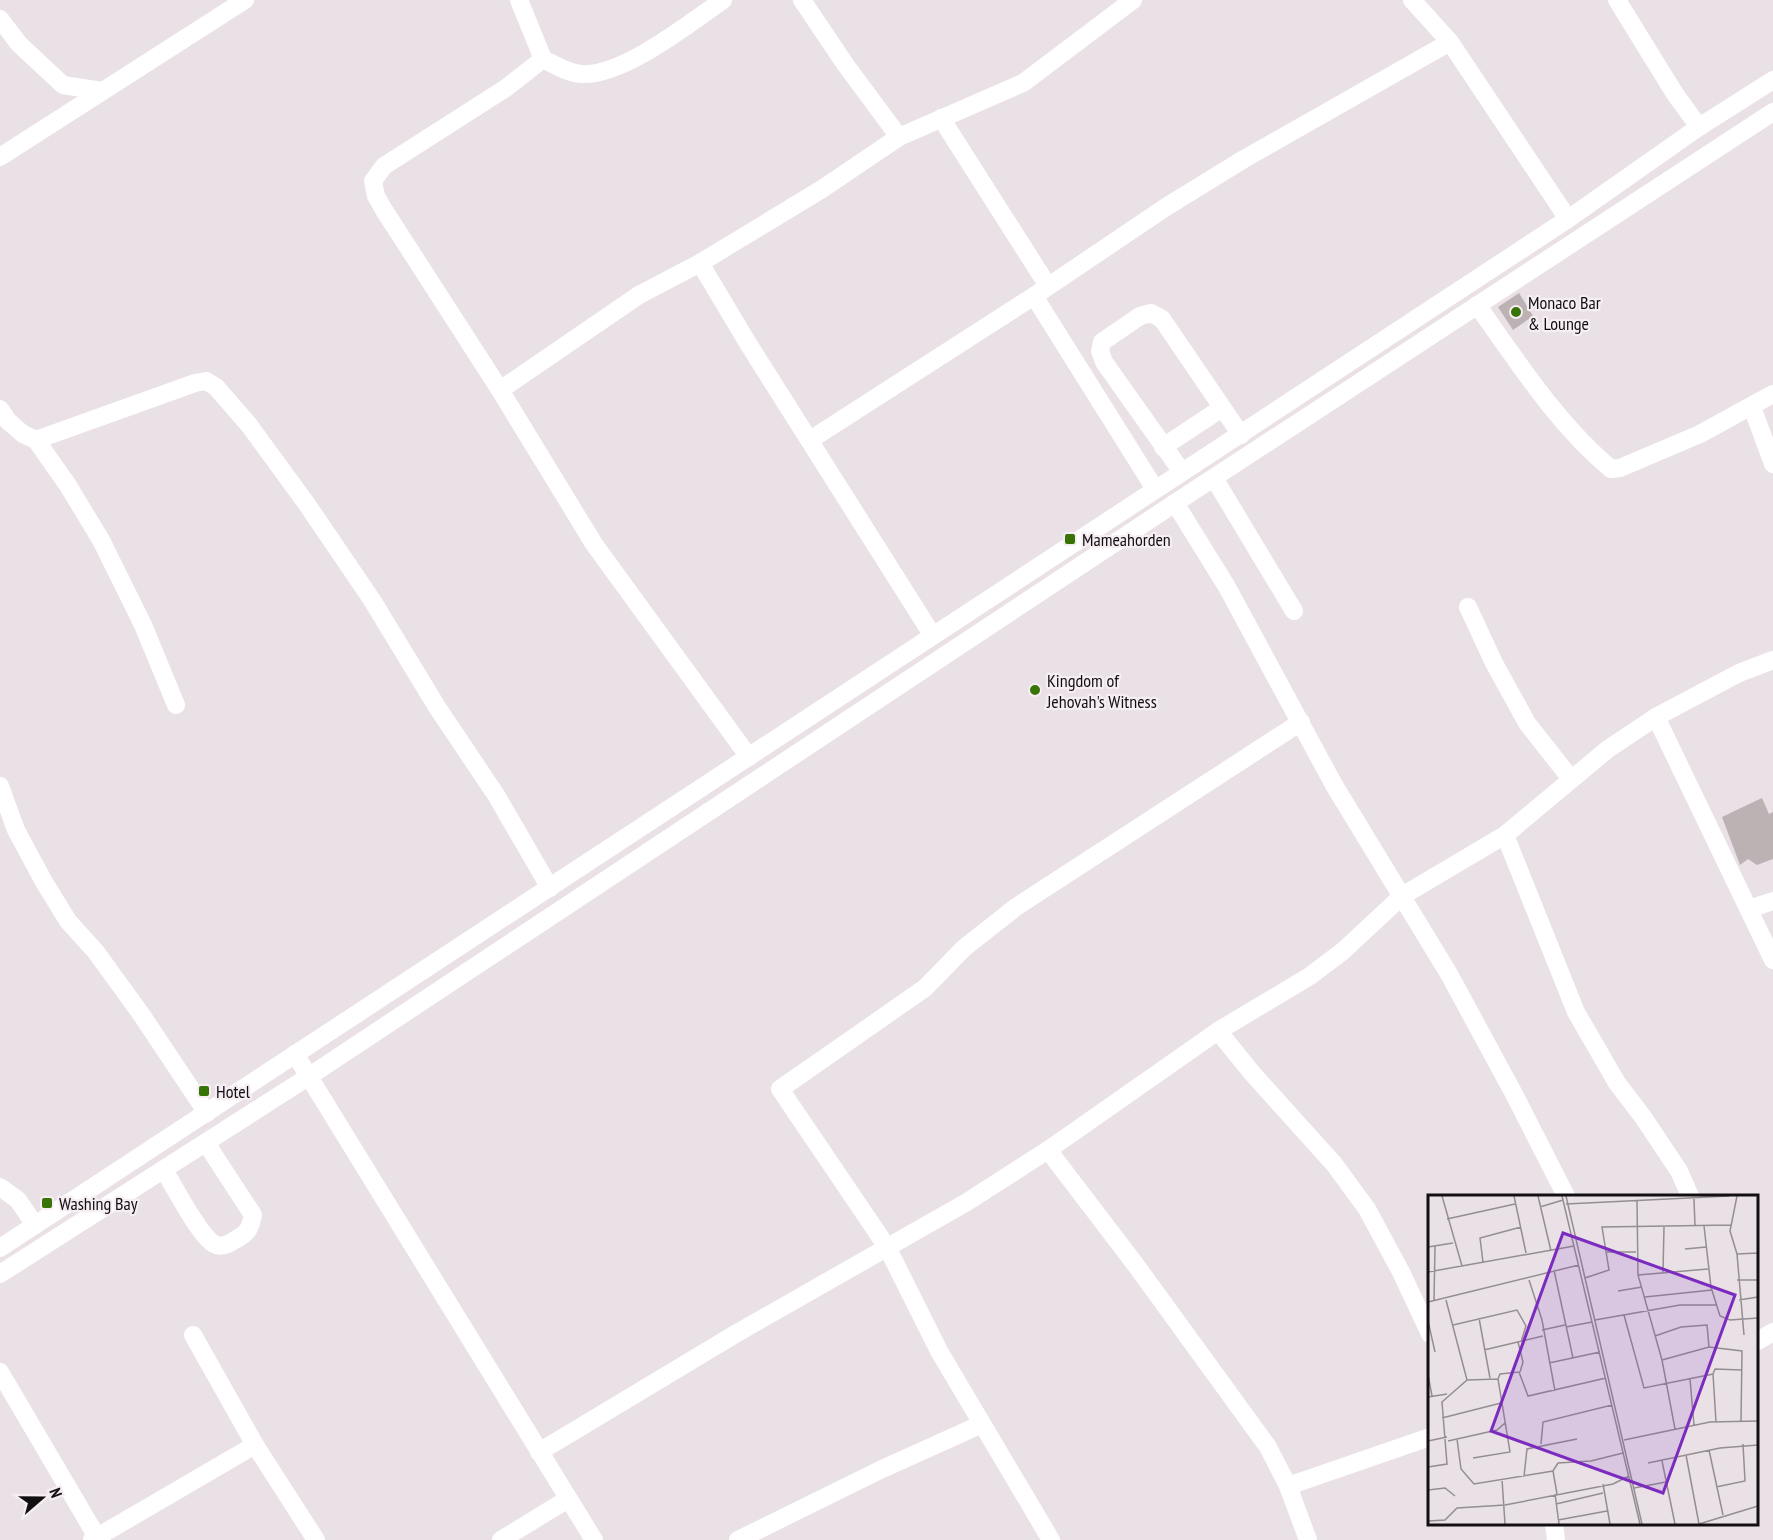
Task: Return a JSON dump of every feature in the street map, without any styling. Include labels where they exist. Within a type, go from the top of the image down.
[{"type":"street","points":[[0,157],[62,115],[245,0]]},
{"type":"street","points":[[519,0],[543,59],[559,68],[580,74],[598,73],[637,57],[723,0]]},
{"type":"street","points":[[802,0],[844,64],[899,137]]},
{"type":"street","points":[[500,390],[639,295],[700,263],[822,189],[899,137],[1023,83],[1133,0]]},
{"type":"street","points":[[1412,0],[1450,42],[1568,219]]},
{"type":"street","points":[[1617,0],[1669,84],[1699,127]]},
{"type":"street","points":[[0,19],[19,45],[63,85],[102,91]]},
{"type":"street","points":[[810,440],[1041,291],[1166,207],[1244,159],[1450,42]]},
{"type":"street","points":[[543,59],[473,110],[384,166],[373,181],[376,196],[594,543],[749,757]]},
{"type":"street","points":[[0,1248],[1182,471],[1241,435],[1568,219],[1699,127],[1773,80]]},
{"type":"street","points":[[62,115],[63,85]]},
{"type":"street","points":[[0,1274],[308,1077],[1175,503],[1773,112]]},
{"type":"street","points":[[941,118],[1155,489]]},
{"type":"street","points":[[700,263],[749,345],[933,636]]},
{"type":"street","points":[[1477,305],[1574,434],[1611,469],[1620,468],[1700,434],[1773,394]]},
{"type":"street","points":[[1182,471],[1104,362],[1100,351],[1102,342],[1140,316],[1151,313],[1162,319],[1241,435]]},
{"type":"street","points":[[36,440],[195,383],[206,381],[216,387],[249,426],[306,503],[372,600],[437,707],[496,795],[549,888]]},
{"type":"street","points":[[1752,407],[1773,464]]},
{"type":"street","points":[[1163,447],[1222,408]]},
{"type":"street","points":[[0,409],[8,421],[23,434],[36,440],[67,484],[106,549],[143,625],[176,705]]},
{"type":"street","points":[[1214,478],[1294,611]]},
{"type":"street","points":[[1175,503],[1227,587],[1334,785],[1402,896],[1480,1031],[1565,1195]]},
{"type":"street","points":[[1468,607],[1494,663],[1527,723],[1571,779]]},
{"type":"street","points":[[539,1452],[967,1202],[1048,1150],[1218,1032],[1310,976],[1343,951],[1402,896],[1505,835],[1608,749],[1656,717],[1739,673],[1773,660]]},
{"type":"street","points":[[1656,717],[1773,960]]},
{"type":"street","points":[[1051,1540],[939,1350],[887,1247],[780,1089],[925,988],[964,948],[1016,907],[1301,722]]},
{"type":"street","points":[[0,786],[16,830],[68,921],[96,952],[141,1014],[207,1113]]},
{"type":"street","points":[[1505,835],[1576,1011],[1617,1083],[1679,1171],[1689,1195]]},
{"type":"street","points":[[1749,909],[1773,901]]},
{"type":"street","points":[[1218,1032],[1334,1164],[1367,1209],[1401,1272],[1428,1330]]},
{"type":"street","points":[[295,1054],[594,1540]]},
{"type":"street","points":[[164,1170],[204,1234],[215,1245],[226,1246],[239,1239],[250,1229],[253,1215],[206,1143]]},
{"type":"street","points":[[1048,1150],[1136,1264],[1268,1447],[1288,1486],[1308,1540]]},
{"type":"street","points":[[0,1187],[18,1200],[35,1225]]},
{"type":"street","points":[[1758,1341],[1773,1332]]},
{"type":"street","points":[[193,1335],[255,1445],[316,1540]]},
{"type":"street","points":[[0,1372],[95,1538],[255,1445]]},
{"type":"street","points":[[738,1540],[880,1470],[982,1424]]},
{"type":"street","points":[[1288,1486],[1428,1438]]},
{"type":"street","points":[[501,1540],[568,1499]]},
{"type":"street","points":[[1554,1525],[1556,1540]]},
{"type":"building","name":"Monaco Bar & Lounge","points":[[1519,293],[1533,316],[1513,330],[1498,307]]},
{"type":"building","points":[[1762,798],[1769,814],[1773,812],[1773,859],[1757,865],[1748,859],[1740,865],[1722,817]]},
{"type":"place","name":"Monaco Bar & Lounge","points":[[1516,312]]},
{"type":"place","name":"Mameahorden","points":[[1070,539]]},
{"type":"place","name":"Kingdom of Jehovah's Witness","points":[[1035,690]]},
{"type":"place","name":"Hotel","points":[[204,1091]]},
{"type":"place","name":"Washing Bay","points":[[47,1203]]}]
